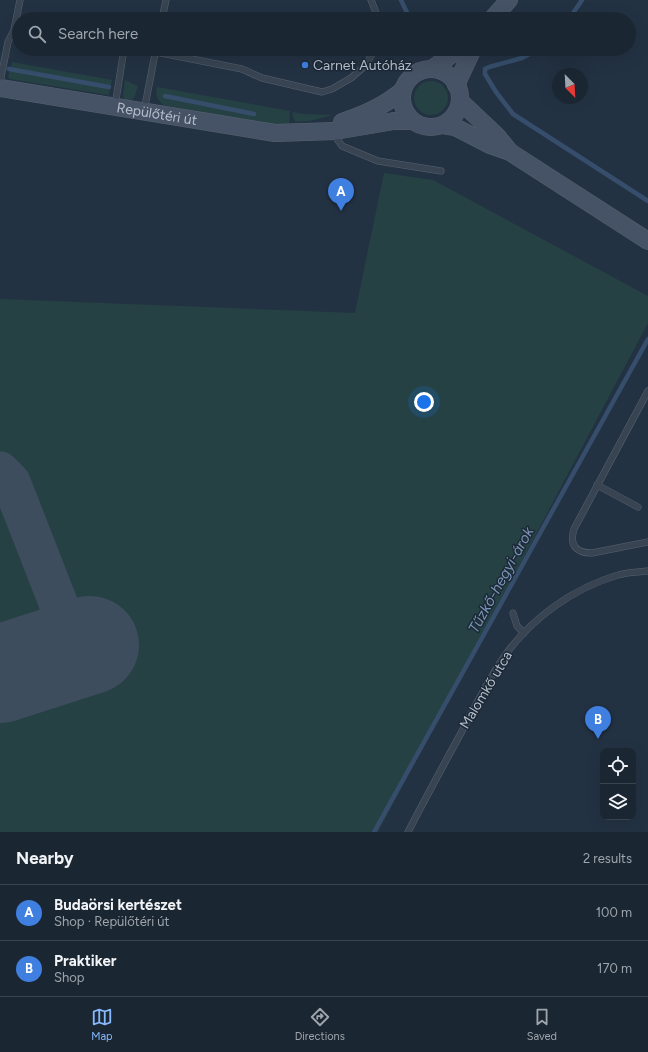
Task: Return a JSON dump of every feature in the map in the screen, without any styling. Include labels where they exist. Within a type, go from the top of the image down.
[{"type":"street","points":[[498,12],[509,0]]},
{"type":"street","points":[[432,69],[450,56]]},
{"type":"street","points":[[471,56],[458,93],[458,108],[450,121],[435,127],[427,128],[419,126],[412,121],[403,108],[401,100],[402,91],[404,85],[413,74],[426,69],[444,72],[449,75],[458,93],[510,152]]},
{"type":"street","name":"Repülőtéri út","points":[[0,88],[259,131],[283,133],[335,132],[394,121],[412,121]]},
{"type":"street","name":"Repülőtéri út","points":[[315,132],[366,114],[391,100],[402,91]]},
{"type":"street","points":[[443,125],[454,127],[490,145],[510,152],[648,241]]},
{"type":"lane","points":[[18,12],[20,0]]},
{"type":"lane","points":[[163,12],[166,0]]},
{"type":"lane","points":[[371,0],[376,12]]},
{"type":"lane","points":[[0,82],[8,42],[12,36]]},
{"type":"lane","points":[[0,41],[8,42]]},
{"type":"lane","points":[[115,106],[123,56]]},
{"type":"lane","points":[[144,111],[155,56]]},
{"type":"lane","points":[[180,56],[242,69],[262,78],[322,92],[332,89],[351,78],[365,66],[371,56]]},
{"type":"lane","points":[[335,132],[337,139],[342,146],[378,161],[441,171]]},
{"type":"lane","points":[[648,391],[597,485],[572,535],[574,546],[584,553],[592,553],[648,542]]},
{"type":"lane","points":[[597,485],[638,507]]},
{"type":"lane","name":"Malomkő utca","points":[[408,832],[486,686],[506,654],[524,633],[545,613],[560,602],[588,586],[619,574],[648,571]]},
{"type":"lane","points":[[513,613],[517,626],[524,633]]},
{"type":"green space","points":[[12,62],[112,80],[109,94],[10,79],[8,77]]},
{"type":"green space","points":[[125,80],[138,86],[134,98],[129,101],[124,99],[123,96]]},
{"type":"green space","points":[[428,81],[434,81],[438,82],[445,88],[448,98],[447,105],[441,112],[434,115],[428,115],[424,114],[417,108],[414,101],[414,95],[415,91],[421,84]]},
{"type":"green space","points":[[157,87],[290,111],[289,125],[258,123],[163,105],[157,97]]},
{"type":"green space","points":[[293,112],[303,114],[333,115],[310,121],[296,122],[293,117]]},
{"type":"green space","points":[[384,173],[433,180],[648,296],[648,323],[378,832],[0,832],[0,299],[355,313]]},
{"type":"waterway","points":[[401,0],[407,12]]},
{"type":"waterway","points":[[574,12],[582,0]]},
{"type":"waterway","points":[[526,56],[485,69],[485,74],[496,92],[513,114],[648,201]]},
{"type":"waterway","points":[[9,69],[109,87]]},
{"type":"waterway","points":[[165,96],[254,114]]},
{"type":"waterway","name":"Tűzkő-hegyi-árok","points":[[374,832],[648,339]]},
{"type":"taxiway","points":[[0,471],[11,482],[59,605],[58,655]]},
{"type":"runway","points":[[0,674],[90,645]]},
{"type":"place","name":"Carnet Autóház","points":[[305,65]]},
{"type":"place","name":"Budaörsi kertészet","points":[[341,211]]},
{"type":"place","name":"Praktiker","points":[[598,739]]}]
